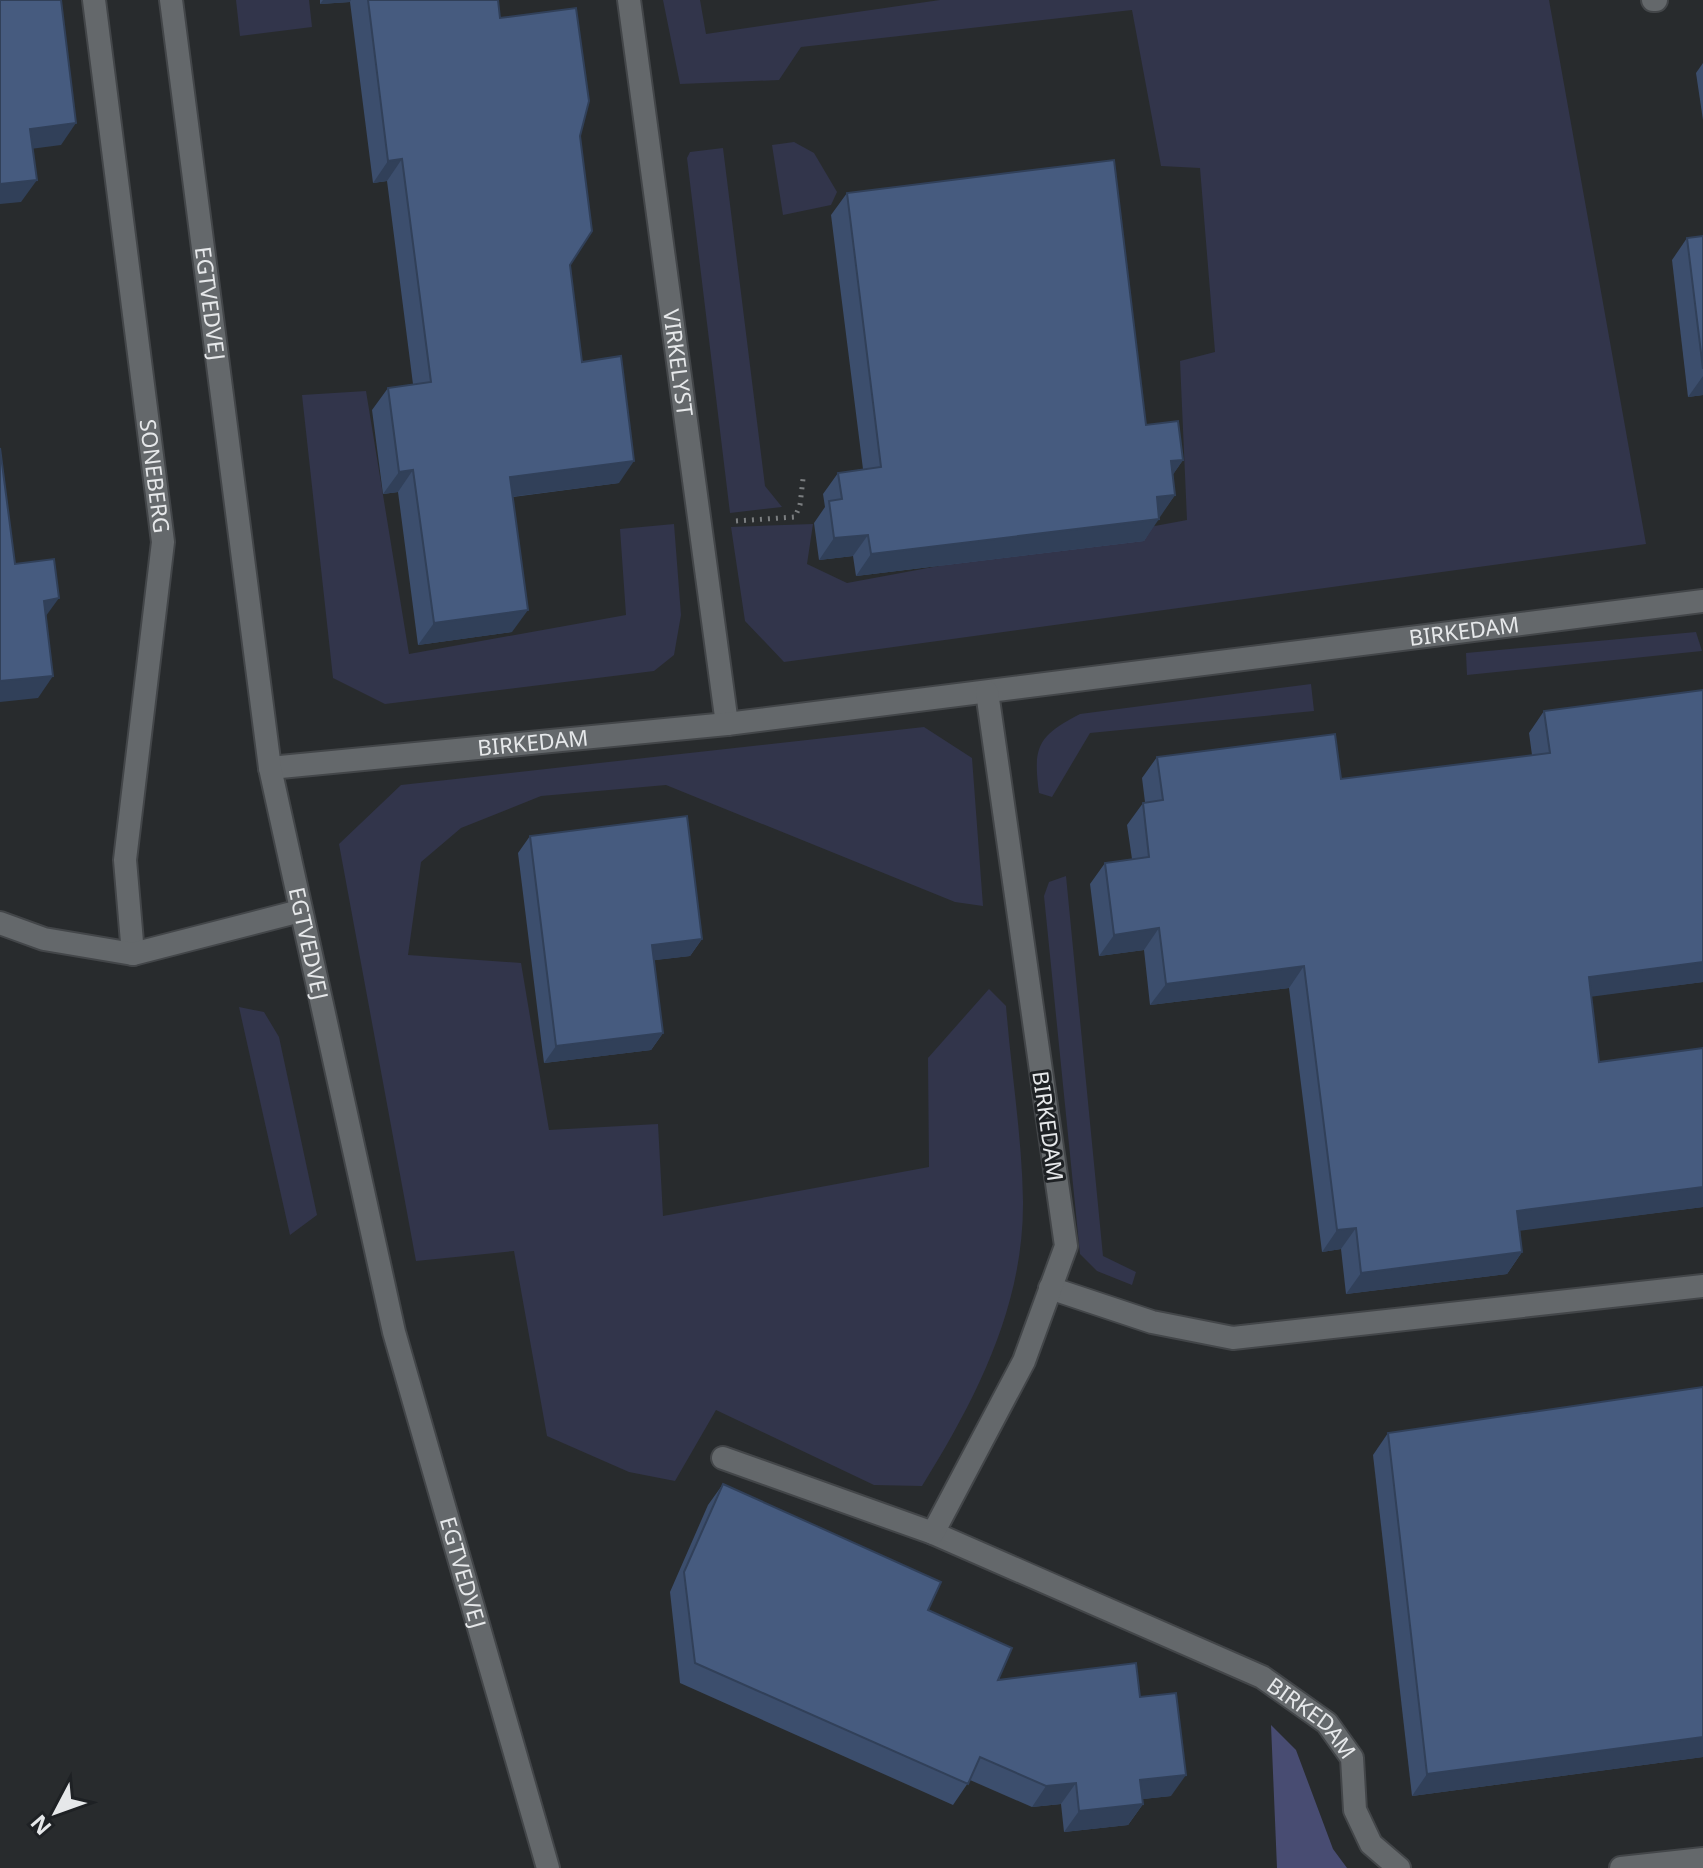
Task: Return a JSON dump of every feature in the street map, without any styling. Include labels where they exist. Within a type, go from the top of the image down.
[{"type":"street","name":"SONEBERG","points":[[94,0],[163,542],[125,860],[133,954]]},
{"type":"street","name":"EGTVEDVEJ","points":[[171,0],[270,768],[394,1332],[548,1868]]},
{"type":"street","name":"VIRKELYST","points":[[629,0],[727,724]]},
{"type":"street","name":"BIRKEDAM","points":[[270,768],[727,724],[1703,601]]},
{"type":"street","name":"BIRKEDAM","points":[[933,1533],[1024,1361],[1066,1246],[987,692]]},
{"type":"street","points":[[0,923],[44,939],[133,954],[300,911]]},
{"type":"street","points":[[1050,1288],[1152,1322],[1233,1338],[1703,1286]]},
{"type":"street","name":"BIRKEDAM","points":[[723,1458],[933,1533],[1262,1677],[1327,1723],[1352,1758],[1355,1810],[1371,1844],[1399,1868]]},
{"type":"street","points":[[1621,1868],[1703,1859]]},
{"type":"path","points":[[699,523],[795,517],[800,505],[803,479]]},
{"type":"shaded area","points":[[236,0],[309,0],[312,27],[240,36]]},
{"type":"shaded area","points":[[663,0],[700,0],[706,34],[940,0],[1549,0],[1646,544],[784,662],[745,621],[731,527],[813,524],[807,564],[847,583],[1187,520],[1180,361],[1215,352],[1200,168],[1161,166],[1132,10],[801,47],[779,80],[680,84]]},
{"type":"shaded area","points":[[794,142],[814,153],[837,192],[831,205],[783,215],[772,145]]},
{"type":"shaded area","points":[[723,148],[765,486],[782,507],[730,513],[687,158],[690,152]]},
{"type":"shaded area","points":[[366,391],[409,654],[626,615],[620,529],[674,524],[681,615],[674,655],[654,671],[385,704],[333,678],[302,395]]},
{"type":"shaded area","points":[[1696,632],[1702,651],[1467,675],[1466,653]]},
{"type":"shaded area","points":[[1311,684],[1314,711],[1090,733],[1052,797],[1039,793],[1037,764],[1041,744],[1055,729],[1080,714]]},
{"type":"shaded area","points":[[924,727],[972,758],[983,906],[955,902],[666,785],[541,796],[461,828],[421,862],[408,955],[521,963],[549,1130],[658,1124],[663,1216],[929,1167],[928,1058],[989,989],[1006,1006],[1023,1201],[1015,1278],[1006,1314],[978,1385],[922,1486],[874,1485],[716,1410],[675,1481],[629,1472],[547,1436],[514,1251],[416,1261],[339,844],[401,785]]},
{"type":"shaded area","points":[[1066,876],[1103,1256],[1136,1272],[1132,1285],[1097,1271],[1080,1254],[1044,896],[1049,882]]},
{"type":"shaded area","points":[[239,1007],[264,1012],[279,1037],[317,1215],[290,1235]]},
{"type":"shaded area","points":[[1271,1725],[1296,1750],[1333,1849],[1347,1868],[1277,1868]]},
{"type":"building","points":[[0,0],[61,0],[76,123],[30,129],[37,180],[0,184]]},
{"type":"building","points":[[368,0],[498,0],[500,18],[576,8],[589,101],[580,136],[592,231],[570,265],[582,362],[621,356],[634,461],[510,477],[528,610],[434,623],[413,470],[399,472],[388,388],[431,382],[402,159],[388,161]]},
{"type":"building","points":[[1114,160],[1146,425],[1178,421],[1183,460],[1171,461],[1175,495],[1157,497],[1159,519],[871,554],[868,535],[834,538],[829,501],[842,499],[838,473],[881,467],[847,193]]},
{"type":"building","points":[[1703,236],[1703,369],[1687,238]]},
{"type":"building","points":[[0,448],[15,564],[54,559],[59,598],[44,601],[53,676],[0,681]]},
{"type":"building","points":[[1703,690],[1703,962],[1589,977],[1599,1062],[1703,1048],[1703,1187],[1517,1211],[1522,1252],[1361,1273],[1356,1228],[1337,1230],[1304,966],[1166,984],[1159,928],[1114,935],[1105,863],[1149,857],[1143,803],[1163,800],[1157,757],[1335,734],[1341,779],[1550,753],[1544,711]]},
{"type":"building","points":[[687,816],[702,939],[652,945],[663,1033],[556,1046],[530,836]]},
{"type":"building","points":[[1703,1387],[1703,1737],[1427,1774],[1388,1433]]},
{"type":"building","points":[[723,1484],[941,1582],[928,1610],[1012,1648],[998,1680],[1136,1663],[1140,1697],[1176,1693],[1186,1775],[1140,1780],[1143,1804],[1079,1811],[1076,1783],[1046,1786],[980,1757],[968,1784],[695,1663],[684,1572]]}]
